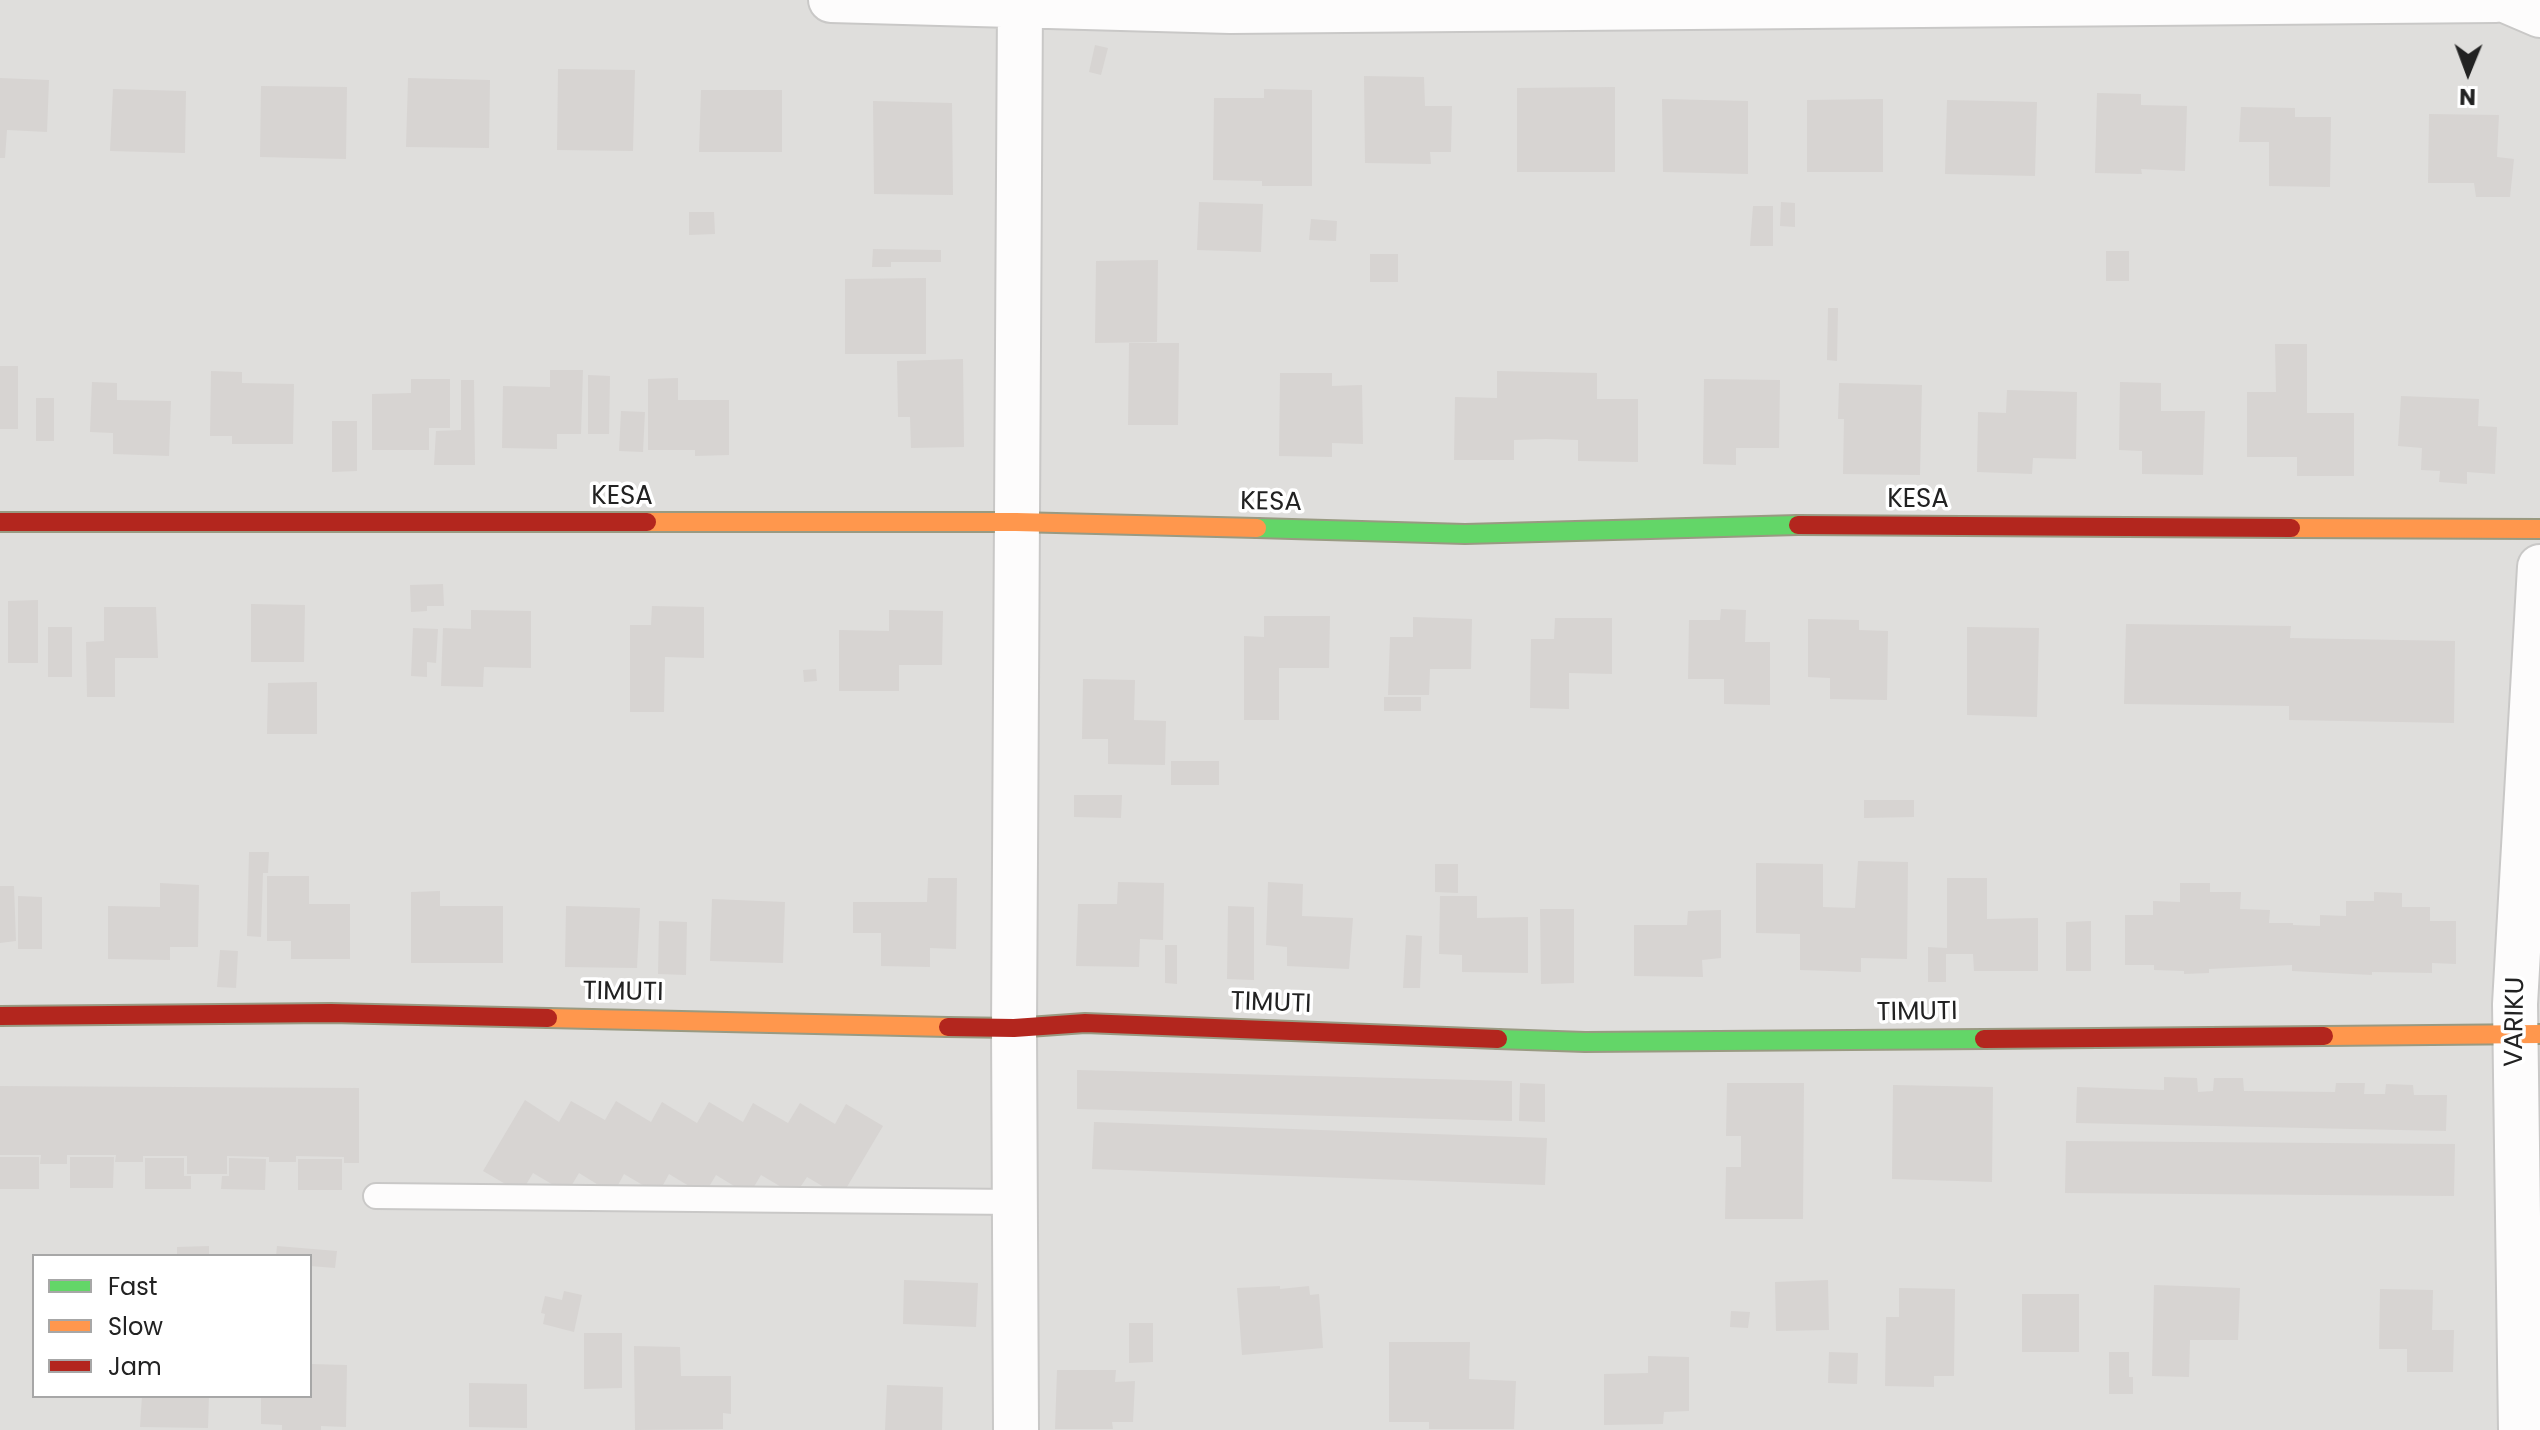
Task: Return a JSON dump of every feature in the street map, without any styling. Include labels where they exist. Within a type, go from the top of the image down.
[{"type":"street","points":[[831,0],[1230,11],[2496,0]]},
{"type":"street","points":[[2505,0],[2540,15]]},
{"type":"street","points":[[1016,1430],[1014,1028],[1020,4]]},
{"type":"street","name":"KESA","points":[[0,522],[1016,522],[1465,534],[1794,525],[2540,529]]},
{"type":"street","name":"VARIKU","points":[[2521,1430],[2527,1034],[2540,567]]},
{"type":"street","name":"TIMUTI","points":[[0,1016],[331,1013],[1014,1028],[1085,1023],[1585,1042],[2527,1034]]},
{"type":"lane","points":[[376,1196],[1015,1202]]},
{"type":"shaded area","points":[[0,0],[2540,0],[2540,1430],[0,1430]]},
{"type":"building","points":[[1095,45],[1108,48],[1101,75],[1089,72]]},
{"type":"building","points":[[558,69],[635,70],[633,151],[557,150]]},
{"type":"building","points":[[1364,76],[1424,77],[1425,106],[1452,106],[1451,152],[1430,152],[1431,164],[1365,163]]},
{"type":"building","points":[[0,78],[49,80],[47,132],[7,130],[5,158],[0,158]]},
{"type":"building","points":[[408,78],[490,80],[489,148],[406,147]]},
{"type":"building","points":[[261,86],[347,87],[346,159],[260,157]]},
{"type":"building","points":[[1615,87],[1615,172],[1517,172],[1517,88]]},
{"type":"building","points":[[113,89],[186,91],[185,153],[110,151]]},
{"type":"building","points":[[1264,89],[1312,90],[1312,186],[1262,186],[1262,181],[1213,180],[1214,98],[1264,98]]},
{"type":"building","points":[[701,90],[782,90],[782,152],[699,152]]},
{"type":"building","points":[[2097,93],[2141,94],[2141,105],[2187,106],[2185,171],[2141,169],[2142,174],[2095,173]]},
{"type":"building","points":[[1662,99],[1748,101],[1748,174],[1663,172]]},
{"type":"building","points":[[1883,99],[1883,172],[1807,172],[1807,100]]},
{"type":"building","points":[[1947,100],[2037,102],[2035,176],[1945,174]]},
{"type":"building","points":[[873,101],[952,103],[953,195],[874,194]]},
{"type":"building","points":[[2241,107],[2295,108],[2295,117],[2331,117],[2330,187],[2269,186],[2269,142],[2239,142]]},
{"type":"building","points":[[2429,114],[2499,115],[2497,157],[2514,159],[2510,197],[2476,197],[2474,183],[2428,183]]},
{"type":"building","points":[[1199,202],[1263,204],[1261,252],[1197,250]]},
{"type":"building","points":[[1781,202],[1795,203],[1795,227],[1780,226]]},
{"type":"building","points":[[1753,206],[1773,206],[1773,246],[1750,246]]},
{"type":"building","points":[[689,212],[714,212],[715,234],[689,235]]},
{"type":"building","points":[[1311,219],[1337,221],[1336,241],[1309,240]]},
{"type":"building","points":[[873,249],[941,250],[941,262],[891,262],[891,267],[872,267]]},
{"type":"building","points":[[2106,251],[2129,251],[2129,281],[2106,281]]},
{"type":"building","points":[[1370,254],[1398,254],[1398,282],[1370,282]]},
{"type":"building","points":[[1158,260],[1157,342],[1095,343],[1096,261]]},
{"type":"building","points":[[926,278],[926,354],[845,354],[845,279]]},
{"type":"building","points":[[1828,308],[1838,308],[1837,361],[1827,360]]},
{"type":"building","points":[[1129,343],[1179,343],[1178,425],[1128,425]]},
{"type":"building","points":[[2275,344],[2307,344],[2307,413],[2354,413],[2354,476],[2297,476],[2297,457],[2247,457],[2247,392],[2276,392]]},
{"type":"building","points":[[963,359],[964,447],[911,448],[910,417],[898,417],[897,361]]},
{"type":"building","points":[[0,366],[18,366],[18,429],[0,429]]},
{"type":"building","points":[[550,370],[583,370],[581,434],[557,434],[557,449],[502,448],[503,386],[550,387]]},
{"type":"building","points":[[211,371],[242,372],[242,383],[294,384],[293,444],[232,444],[232,436],[210,436]]},
{"type":"building","points":[[1497,371],[1597,373],[1597,399],[1638,399],[1638,462],[1578,461],[1578,440],[1546,439],[1514,440],[1514,460],[1454,460],[1455,397],[1497,398]]},
{"type":"building","points":[[1280,373],[1332,373],[1332,386],[1362,385],[1363,444],[1332,443],[1332,457],[1279,456]]},
{"type":"building","points":[[588,375],[610,376],[609,434],[588,434]]},
{"type":"building","points":[[678,378],[678,400],[729,400],[729,455],[695,456],[695,450],[648,450],[648,379]]},
{"type":"building","points":[[411,379],[450,379],[450,428],[429,428],[429,450],[372,450],[372,394],[411,393]]},
{"type":"building","points":[[1704,379],[1780,380],[1779,448],[1736,448],[1736,465],[1703,464]]},
{"type":"building","points":[[461,380],[474,380],[475,465],[434,465],[436,431],[461,430]]},
{"type":"building","points":[[92,382],[117,383],[117,400],[171,401],[169,456],[113,454],[113,433],[90,432]]},
{"type":"building","points":[[2120,382],[2161,383],[2161,411],[2205,411],[2203,475],[2142,474],[2142,451],[2119,450]]},
{"type":"building","points":[[1839,383],[1922,385],[1920,475],[1843,474],[1844,419],[1838,419]]},
{"type":"building","points":[[2007,390],[2077,392],[2076,459],[2033,458],[2032,474],[1977,472],[1978,412],[2006,413]]},
{"type":"building","points":[[2401,396],[2479,399],[2478,426],[2497,427],[2495,474],[2467,472],[2467,484],[2439,482],[2440,471],[2421,470],[2422,448],[2398,446]]},
{"type":"building","points":[[36,398],[54,398],[54,441],[36,441]]},
{"type":"building","points":[[621,411],[645,412],[643,452],[619,451]]},
{"type":"building","points":[[332,421],[357,421],[357,471],[332,472]]},
{"type":"building","points":[[443,584],[444,606],[427,606],[427,611],[411,612],[410,585]]},
{"type":"building","points":[[38,600],[38,663],[8,663],[8,601]]},
{"type":"building","points":[[251,604],[305,605],[304,662],[251,662]]},
{"type":"building","points":[[652,606],[704,607],[704,658],[665,657],[664,712],[630,712],[630,625],[651,625]]},
{"type":"building","points":[[104,607],[156,607],[158,658],[115,658],[115,697],[87,697],[86,642],[104,641]]},
{"type":"building","points":[[1721,609],[1746,610],[1745,642],[1770,642],[1770,705],[1724,704],[1724,679],[1688,679],[1689,620],[1720,620]]},
{"type":"building","points":[[471,610],[531,611],[531,668],[484,667],[483,687],[441,686],[443,628],[471,629]]},
{"type":"building","points":[[889,610],[943,611],[942,665],[899,665],[899,691],[839,691],[839,630],[889,631]]},
{"type":"building","points":[[1264,616],[1330,616],[1329,668],[1279,668],[1279,720],[1244,720],[1244,636],[1264,637]]},
{"type":"building","points":[[1413,617],[1472,619],[1471,669],[1430,669],[1429,695],[1388,695],[1390,637],[1413,637]]},
{"type":"building","points":[[1555,618],[1612,618],[1612,674],[1569,673],[1569,709],[1530,708],[1531,639],[1554,639]]},
{"type":"building","points":[[1808,619],[1859,620],[1859,630],[1888,631],[1887,700],[1830,699],[1830,678],[1808,677]]},
{"type":"building","points":[[2126,624],[2291,626],[2290,638],[2455,641],[2454,723],[2289,720],[2289,706],[2124,704]]},
{"type":"building","points":[[48,627],[72,627],[72,677],[48,677]]},
{"type":"building","points":[[1967,627],[2039,628],[2037,717],[1967,715]]},
{"type":"building","points":[[413,628],[438,629],[436,663],[427,662],[427,677],[411,676]]},
{"type":"building","points":[[816,669],[817,681],[804,682],[803,670]]},
{"type":"building","points":[[1083,679],[1135,680],[1134,720],[1166,721],[1165,765],[1108,764],[1108,739],[1082,739]]},
{"type":"building","points":[[317,682],[317,734],[267,734],[268,683]]},
{"type":"building","points":[[1384,697],[1421,697],[1421,711],[1384,711]]},
{"type":"building","points":[[1171,761],[1219,761],[1219,785],[1171,785]]},
{"type":"building","points":[[1074,795],[1122,795],[1121,818],[1074,817]]},
{"type":"building","points":[[1864,800],[1914,800],[1914,817],[1864,818]]},
{"type":"building","points":[[249,852],[269,852],[268,873],[263,873],[261,937],[247,936]]},
{"type":"building","points":[[1858,861],[1908,862],[1907,959],[1861,958],[1861,972],[1800,970],[1800,934],[1756,933],[1756,863],[1823,864],[1823,907],[1855,908]]},
{"type":"building","points":[[1435,864],[1458,864],[1458,893],[1435,892]]},
{"type":"building","points":[[267,876],[309,876],[309,904],[350,904],[350,959],[291,959],[291,941],[267,941]]},
{"type":"building","points":[[928,878],[957,878],[956,949],[930,948],[930,967],[881,966],[881,933],[853,933],[853,902],[927,902]]},
{"type":"building","points":[[1947,878],[1987,878],[1987,919],[2038,918],[2038,971],[1974,971],[1973,954],[1946,954],[1946,982],[1928,982],[1928,947],[1947,948]]},
{"type":"building","points":[[1118,882],[1164,883],[1163,940],[1140,939],[1139,967],[1076,966],[1078,904],[1117,904]]},
{"type":"building","points":[[1268,882],[1303,884],[1302,916],[1353,918],[1349,969],[1287,966],[1287,947],[1266,945]]},
{"type":"building","points":[[160,883],[199,885],[198,947],[170,947],[170,960],[108,959],[108,906],[160,907]]},
{"type":"building","points":[[2180,883],[2210,883],[2210,892],[2241,892],[2240,909],[2270,910],[2269,923],[2293,925],[2320,926],[2320,915],[2346,916],[2346,901],[2374,901],[2374,892],[2402,893],[2402,907],[2430,907],[2430,921],[2456,921],[2456,964],[2432,963],[2432,973],[2372,972],[2372,975],[2292,971],[2292,965],[2209,969],[2209,973],[2184,974],[2184,971],[2154,970],[2154,965],[2125,965],[2125,915],[2153,915],[2153,901],[2180,902]]},
{"type":"building","points":[[0,886],[14,886],[16,941],[0,943]]},
{"type":"building","points":[[440,891],[440,906],[503,906],[503,963],[411,963],[411,892]]},
{"type":"building","points":[[18,896],[42,897],[42,949],[18,949]]},
{"type":"building","points":[[1440,896],[1477,896],[1477,918],[1528,917],[1528,973],[1462,972],[1462,955],[1439,954]]},
{"type":"building","points":[[712,899],[785,902],[783,963],[710,961]]},
{"type":"building","points":[[566,906],[640,908],[637,968],[565,967]]},
{"type":"building","points":[[1228,906],[1254,907],[1254,980],[1227,979]]},
{"type":"building","points":[[1540,909],[1574,909],[1574,983],[1541,984]]},
{"type":"building","points":[[1721,910],[1721,958],[1702,960],[1703,977],[1634,976],[1634,925],[1687,925],[1688,911]]},
{"type":"building","points":[[659,921],[687,922],[686,975],[658,974]]},
{"type":"building","points":[[2091,921],[2091,971],[2066,971],[2066,922]]},
{"type":"building","points":[[1406,935],[1422,936],[1420,988],[1403,988]]},
{"type":"building","points":[[1165,945],[1177,945],[1177,984],[1165,983]]},
{"type":"building","points":[[220,950],[238,951],[236,988],[217,987]]},
{"type":"building","points":[[1077,1070],[1512,1081],[1512,1121],[1077,1109]]},
{"type":"building","points":[[2164,1077],[2197,1078],[2198,1092],[2213,1091],[2214,1078],[2243,1078],[2244,1091],[2335,1092],[2336,1083],[2365,1083],[2364,1094],[2385,1094],[2386,1084],[2413,1085],[2414,1095],[2447,1095],[2446,1131],[2076,1123],[2077,1087],[2164,1090]]},
{"type":"building","points":[[1520,1083],[1545,1084],[1545,1122],[1519,1121]]},
{"type":"building","points":[[1727,1083],[1804,1083],[1803,1219],[1725,1219],[1726,1167],[1741,1167],[1741,1136],[1726,1136]]},
{"type":"building","points":[[1893,1085],[1993,1087],[1992,1182],[1892,1179]]},
{"type":"building","points":[[0,1086],[359,1088],[359,1163],[344,1163],[344,1157],[296,1156],[296,1162],[269,1162],[269,1157],[227,1156],[227,1174],[187,1174],[187,1156],[143,1156],[143,1162],[115,1162],[116,1155],[67,1155],[67,1164],[40,1164],[41,1155],[0,1155]]},
{"type":"building","points":[[525,1100],[559,1122],[571,1101],[605,1120],[616,1101],[651,1122],[662,1102],[697,1123],[709,1102],[743,1122],[753,1103],[788,1123],[800,1103],[835,1124],[846,1104],[883,1126],[841,1197],[807,1177],[795,1195],[761,1175],[749,1195],[716,1175],[704,1195],[669,1174],[658,1194],[624,1174],[613,1194],[579,1173],[567,1193],[533,1173],[521,1193],[483,1171]]},
{"type":"building","points":[[1094,1122],[1547,1138],[1545,1185],[1092,1169]]},
{"type":"building","points":[[2066,1141],[2455,1144],[2454,1196],[2065,1193]]},
{"type":"building","points":[[0,1157],[39,1157],[39,1189],[0,1189]]},
{"type":"building","points":[[70,1157],[114,1157],[113,1188],[70,1188]]},
{"type":"building","points":[[145,1158],[184,1158],[184,1176],[191,1176],[191,1189],[145,1189]]},
{"type":"building","points":[[229,1158],[266,1159],[265,1190],[221,1189],[222,1176],[229,1176]]},
{"type":"building","points":[[298,1159],[342,1159],[342,1190],[298,1190]]},
{"type":"building","points":[[209,1246],[209,1254],[177,1254],[177,1247]]},
{"type":"building","points":[[277,1246],[337,1251],[335,1268],[312,1266],[312,1254],[276,1254]]},
{"type":"building","points":[[904,1280],[978,1283],[976,1327],[903,1324]]},
{"type":"building","points":[[1828,1280],[1829,1330],[1776,1331],[1775,1282]]},
{"type":"building","points":[[2154,1285],[2240,1288],[2238,1340],[2190,1340],[2189,1377],[2152,1376]]},
{"type":"building","points":[[1280,1286],[1280,1289],[1309,1286],[1310,1295],[1319,1294],[1323,1348],[1242,1355],[1237,1288]]},
{"type":"building","points":[[1899,1288],[1955,1289],[1954,1376],[1934,1376],[1934,1387],[1885,1386],[1886,1317],[1899,1317]]},
{"type":"building","points":[[2380,1289],[2433,1290],[2432,1330],[2454,1330],[2453,1372],[2407,1372],[2407,1349],[2379,1349]]},
{"type":"building","points":[[564,1291],[582,1295],[574,1332],[543,1324],[545,1314],[541,1313],[545,1296],[562,1300]]},
{"type":"building","points":[[2022,1294],[2079,1294],[2079,1352],[2022,1352]]},
{"type":"building","points":[[1731,1311],[1750,1312],[1748,1328],[1730,1327]]},
{"type":"building","points":[[1129,1323],[1153,1323],[1153,1362],[1129,1363]]},
{"type":"building","points":[[584,1333],[622,1333],[622,1388],[584,1389]]},
{"type":"building","points":[[1389,1342],[1470,1342],[1469,1379],[1516,1381],[1514,1429],[1429,1429],[1429,1422],[1389,1422]]},
{"type":"building","points":[[634,1346],[680,1347],[681,1376],[731,1376],[731,1414],[723,1413],[723,1429],[635,1430]]},
{"type":"building","points":[[1829,1352],[1858,1353],[1857,1384],[1828,1383]]},
{"type":"building","points":[[2109,1352],[2129,1352],[2133,1394],[2109,1394]]},
{"type":"building","points":[[1648,1356],[1689,1357],[1689,1411],[1664,1412],[1663,1424],[1604,1425],[1604,1374],[1648,1373]]},
{"type":"building","points":[[312,1364],[347,1365],[346,1427],[282,1430],[282,1425],[261,1424],[261,1398],[312,1398]]},
{"type":"building","points":[[1057,1370],[1116,1370],[1115,1382],[1135,1381],[1133,1422],[1112,1422],[1113,1429],[1055,1429]]},
{"type":"building","points":[[469,1383],[527,1384],[527,1428],[469,1427]]},
{"type":"building","points":[[887,1385],[943,1387],[942,1430],[885,1430]]},
{"type":"building","points":[[142,1398],[209,1398],[208,1428],[140,1427]]},
{"type":"traffic: fast","points":[[1257,528],[1465,534],[1798,525]]},
{"type":"traffic: fast","points":[[1498,1039],[1585,1042],[1984,1039]]},
{"type":"traffic: slow","points":[[647,522],[1016,522],[1257,528]]},
{"type":"traffic: slow","points":[[2291,528],[2540,529]]},
{"type":"traffic: slow","points":[[548,1018],[948,1027]]},
{"type":"traffic: slow","points":[[2324,1036],[2540,1034]]},
{"type":"traffic: jam","points":[[0,522],[647,522]]},
{"type":"traffic: jam","points":[[1798,525],[2291,528]]},
{"type":"traffic: jam","points":[[0,1016],[331,1013],[548,1018]]},
{"type":"traffic: jam","points":[[948,1027],[1014,1028],[1085,1023],[1498,1039]]},
{"type":"traffic: jam","points":[[1984,1039],[2324,1036]]}]
